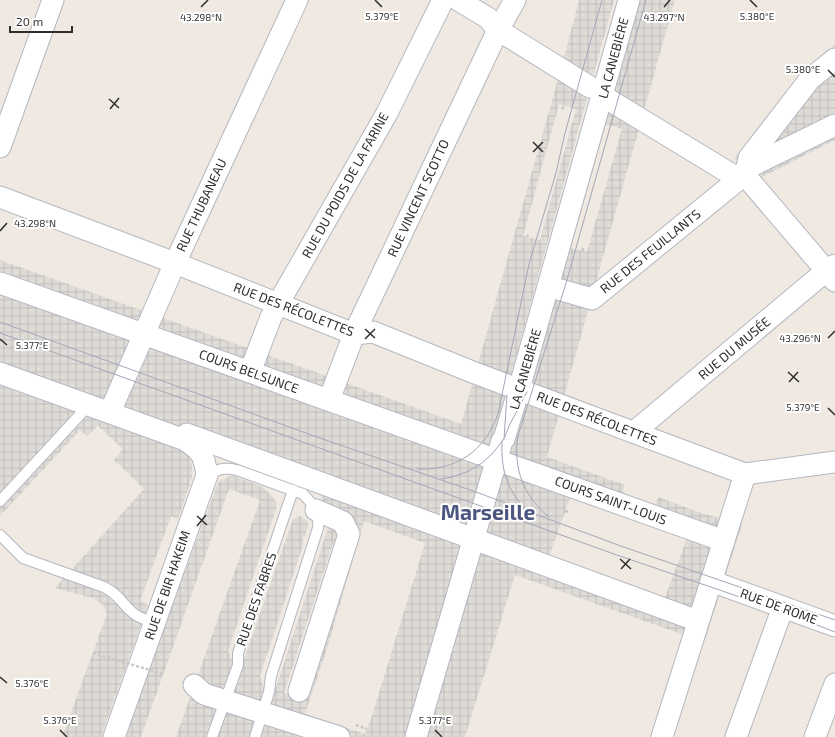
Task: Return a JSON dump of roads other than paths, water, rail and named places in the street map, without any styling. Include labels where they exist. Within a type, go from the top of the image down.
[{"type":"street","points":[[2,138],[53,0]]},
{"type":"street","name":"RUE THUBANEAU","points":[[110,412],[174,263],[297,0]]},
{"type":"street","name":"RUE DU POIDS DE LA FARINE","points":[[250,372],[271,317],[387,113],[444,0]]},
{"type":"street","points":[[458,0],[488,18],[498,30],[590,86]]},
{"type":"street","name":"RUE VINCENT SCOTTO","points":[[329,400],[354,334],[498,30],[515,0]]},
{"type":"street","name":"LA CANEBIÈRE","points":[[416,737],[498,460],[502,441],[504,439],[519,389],[628,0]]},
{"type":"street","points":[[743,173],[749,158],[810,79],[835,59]]},
{"type":"street","points":[[606,98],[743,173],[832,272]]},
{"type":"street","points":[[743,173],[835,125]]},
{"type":"street","name":"RUE DES FEUILLANTS","points":[[554,288],[592,299],[743,173]]},
{"type":"street","name":"RUE DES RÉCOLETTES","points":[[0,197],[174,263],[354,334],[373,332],[475,374],[519,389],[745,474]]},
{"type":"street","name":"RUE DU MUSÉE","points":[[634,432],[832,272]]},
{"type":"street","name":"COURS BELSUNCE","points":[[0,283],[498,460]]},
{"type":"street","points":[[0,373],[474,538],[695,630]]},
{"type":"street","points":[[186,437],[198,449],[205,462],[207,475]]},
{"type":"street","name":"COURS SAINT-LOUIS","points":[[498,460],[724,540]]},
{"type":"street","points":[[662,737],[695,630],[717,583],[724,540],[745,474],[835,462]]},
{"type":"street","name":"RUE DE BIR HAKEIM","points":[[114,737],[207,475]]},
{"type":"street","points":[[299,691],[349,534],[343,522],[316,510]]},
{"type":"street","name":"RUE DE ROME","points":[[717,583],[835,626]]},
{"type":"street","points":[[736,737],[783,607]]},
{"type":"street","points":[[815,737],[835,684]]},
{"type":"street","points":[[194,685],[204,694],[339,737]]},
{"type":"lane","points":[[0,501],[89,405]]},
{"type":"lane","points":[[207,475],[226,467],[293,490],[303,494],[316,510],[319,519],[318,528],[271,676],[269,692],[255,737]]},
{"type":"lane","name":"RUE DES FABRES","points":[[212,737],[238,665],[238,653],[293,490]]},
{"type":"lane","points":[[0,535],[23,558],[109,590],[114,593],[133,614],[141,619],[154,623]]},
{"type":"tram line","points":[[417,469],[431,469],[444,466],[467,456],[477,448],[485,438],[498,414],[529,264],[556,173],[565,133],[602,0]]},
{"type":"tram line","points":[[549,517],[532,500],[522,481],[517,459],[518,436],[567,280],[646,0]]},
{"type":"tram line","points":[[0,322],[317,437],[476,492],[618,545],[835,620]]},
{"type":"tram line","points":[[0,333],[614,554],[781,611],[835,632]]},
{"type":"tram line","points":[[441,479],[469,471],[482,463],[492,454],[504,439],[509,426],[527,392]]},
{"type":"tram line","points":[[507,395],[504,439],[502,441],[504,470],[509,486],[526,510]]},
{"type":"district","name":"Marseille","points":[[488,511]]}]
